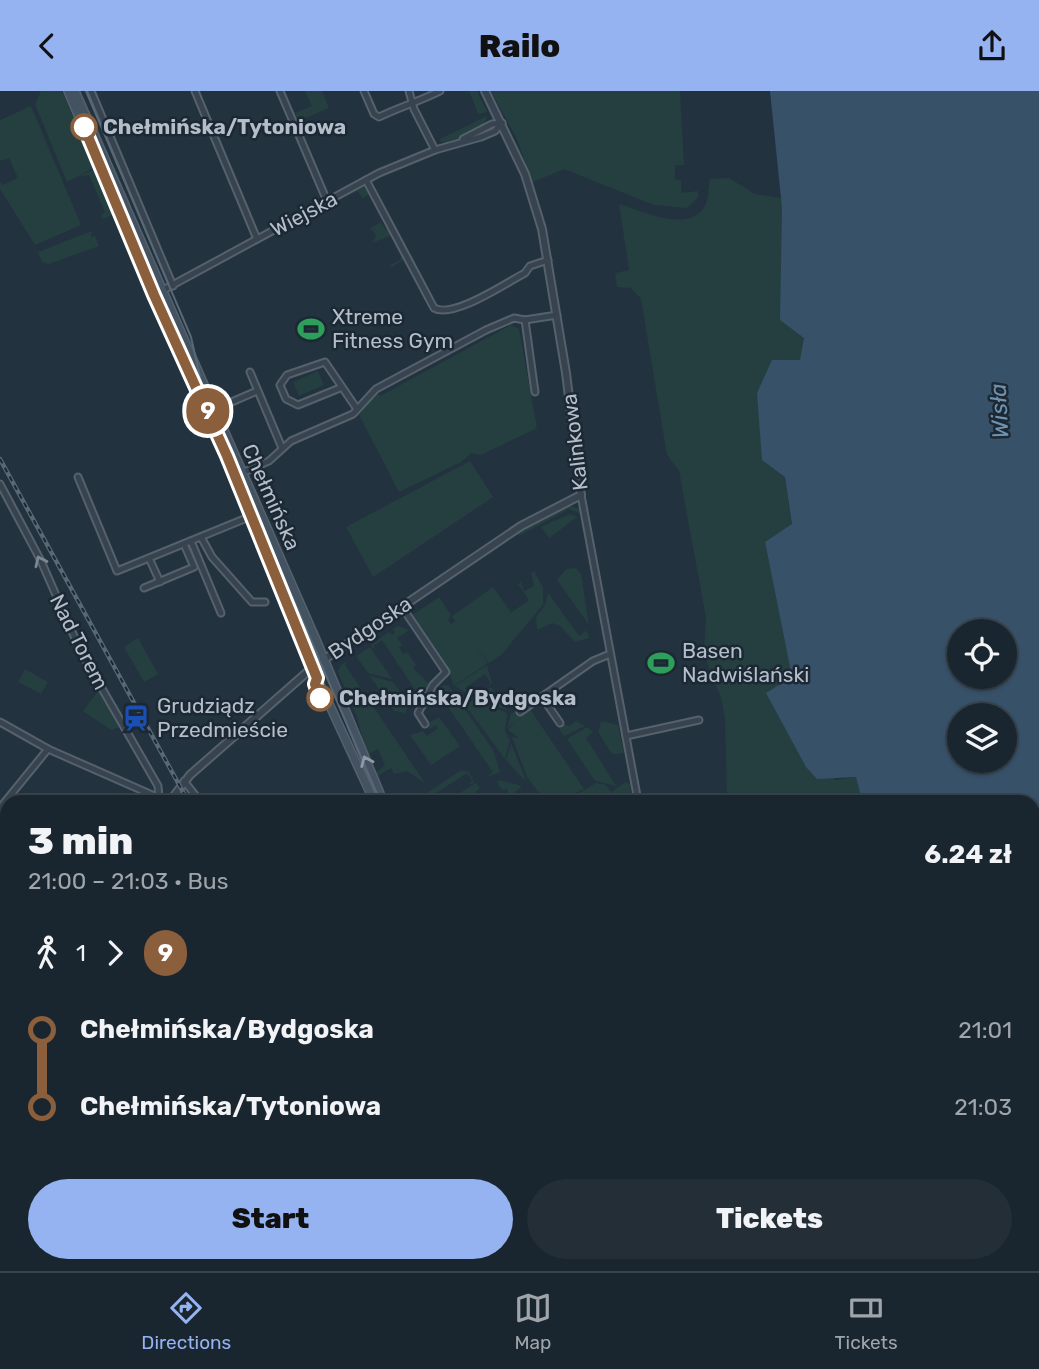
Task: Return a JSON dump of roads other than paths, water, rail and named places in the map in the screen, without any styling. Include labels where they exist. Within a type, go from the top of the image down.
[{"type":"main road","name":"Chełmińska","points":[[68,91],[238,474],[313,667],[371,795]]},
{"type":"main road","name":"Chełmińska","points":[[75,91],[158,293]]},
{"type":"main road","name":"Chełmińska","points":[[255,515],[324,660],[380,795]]},
{"type":"street","points":[[91,91],[173,286]]},
{"type":"street","points":[[195,91],[257,239]]},
{"type":"street","points":[[280,91],[327,201]]},
{"type":"street","points":[[364,91],[377,117],[440,91]]},
{"type":"street","points":[[409,91],[435,150]]},
{"type":"street","name":"Kalinkowa","points":[[485,91],[533,194],[548,260],[581,495],[637,795]]},
{"type":"street","name":"Wiejska","points":[[158,293],[366,180],[457,142],[492,124],[502,123]]},
{"type":"street","points":[[366,180],[424,290],[438,311],[455,309],[525,273],[530,266],[548,260]]},
{"type":"street","points":[[238,474],[269,461],[282,448],[357,409],[376,389],[466,341],[514,318],[525,320],[557,315]]},
{"type":"street","points":[[525,320],[535,392]]},
{"type":"street","points":[[341,388],[298,405],[286,400],[280,385],[287,375],[321,362],[331,368],[341,388],[357,409]]},
{"type":"street","points":[[250,372],[282,448]]},
{"type":"street","points":[[227,404],[257,391]]},
{"type":"street","points":[[78,477],[117,571],[255,515]]},
{"type":"street","name":"Nad Torem","points":[[0,484],[41,561],[81,652],[158,786],[159,795]]},
{"type":"street","name":"Bydgoska","points":[[173,795],[181,784],[313,667],[521,526],[581,495]]},
{"type":"street","points":[[0,503],[8,498]]},
{"type":"street","points":[[201,537],[212,557],[252,602],[265,602]]},
{"type":"street","points":[[191,541],[221,613]]},
{"type":"street","points":[[144,588],[194,567],[184,544]]},
{"type":"street","points":[[149,558],[160,582]]},
{"type":"street","points":[[402,607],[446,672],[433,685],[418,713],[425,724]]},
{"type":"street","points":[[520,712],[593,661],[610,654]]},
{"type":"street","points":[[542,697],[559,723]]},
{"type":"street","points":[[626,736],[698,720]]},
{"type":"street","points":[[0,722],[48,749],[150,795]]},
{"type":"street","points":[[11,795],[48,749]]},
{"type":"street","points":[[181,784],[193,795]]},
{"type":"water","name":"Wisła","points":[[770,91],[1039,91],[1039,795],[860,795],[856,777],[817,779],[806,767],[766,693],[792,677],[765,542],[792,524],[785,477],[762,460],[757,393],[772,360],[800,360],[804,338],[780,320],[782,208]]},
{"type":"tram line","points":[[86,91],[191,337],[203,390],[377,795]]},
{"type":"railway","points":[[0,459],[185,795]]},
{"type":"place","name":"Chełmińska/Tytoniowa","points":[[84,127]]},
{"type":"place","name":"Xtreme Fitness Gym","points":[[311,329]]},
{"type":"place","name":"Basen Nadwiślański","points":[[661,663]]},
{"type":"place","name":"Chełmińska/Bydgoska","points":[[320,698]]},
{"type":"place","name":"Grudziądz Przedmieście","points":[[136,718]]}]
